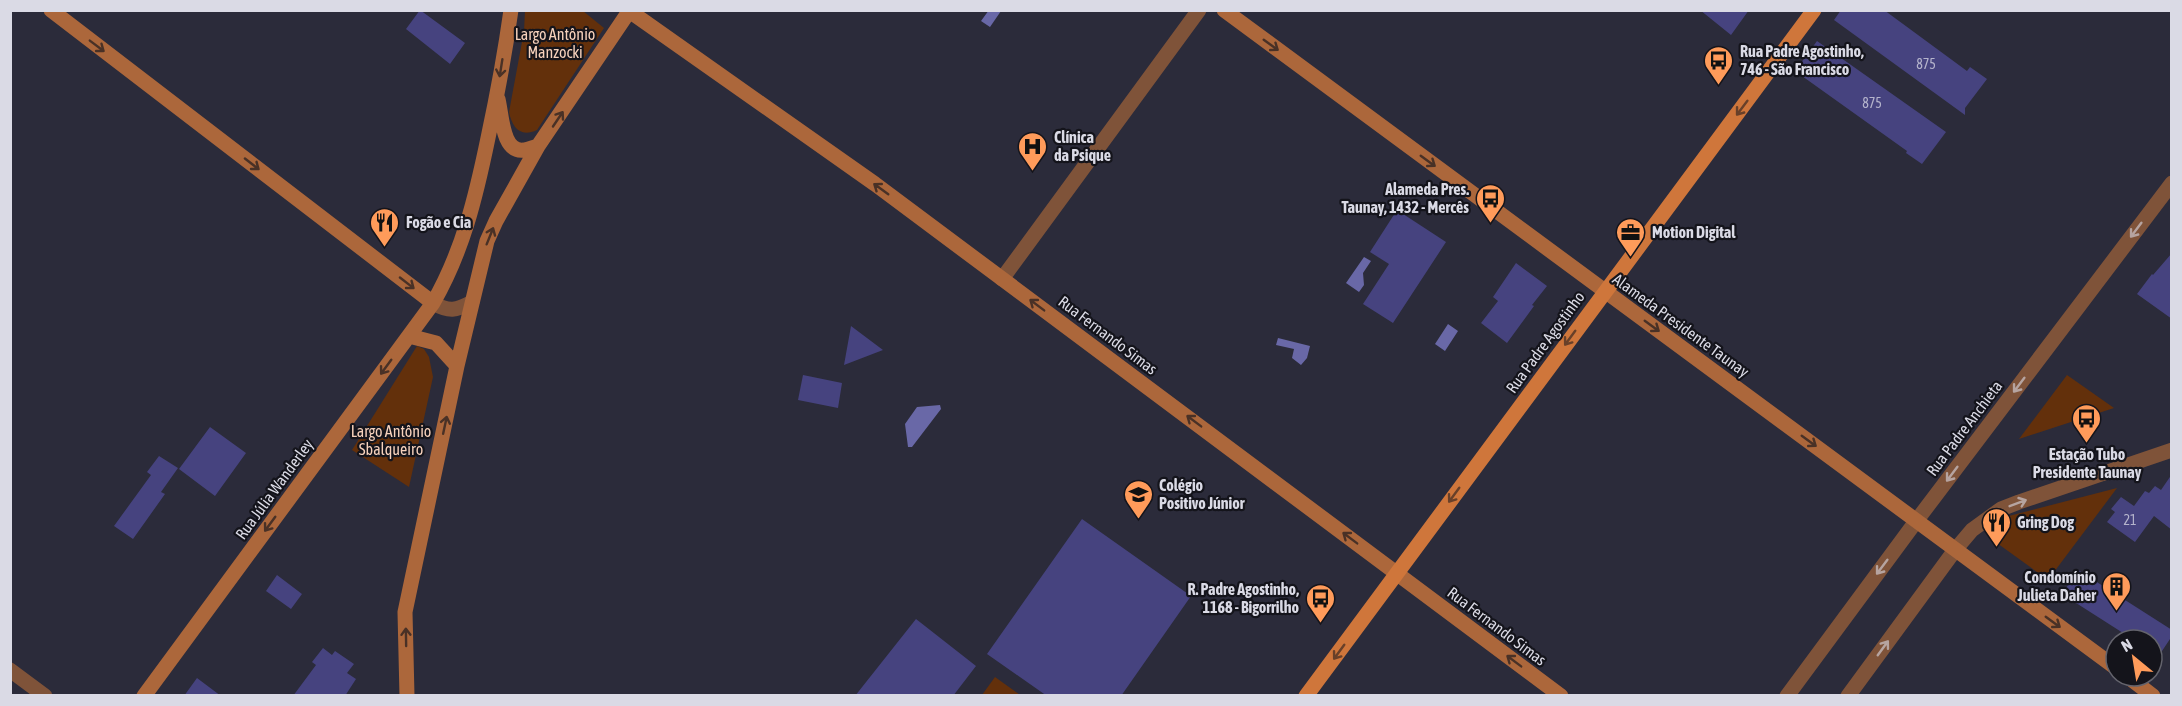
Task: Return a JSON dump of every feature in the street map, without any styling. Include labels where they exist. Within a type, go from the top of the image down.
[{"type":"main road","points":[[51,10],[433,303]]},
{"type":"main road","name":"Rua Júlia Wanderley","points":[[144,696],[433,303],[447,279],[464,237],[481,173],[497,94],[510,10]]},
{"type":"main road","name":"Alameda Presidente Taunay","points":[[1224,10],[2104,659]]},
{"type":"main road","name":"Rua Padre Agostinho","points":[[1306,696],[1814,10]]},
{"type":"main road","points":[[407,696],[405,612],[457,366],[487,241],[538,146],[629,11]]},
{"type":"main road","name":"Rua Fernando Simas","points":[[629,11],[875,184],[1561,696]]},
{"type":"main road","points":[[497,94],[508,142],[514,148],[523,150],[538,146]]},
{"type":"main road","points":[[409,336],[436,343],[457,366]]},
{"type":"street","points":[[1002,279],[1199,10]]},
{"type":"street","name":"Rua Padre Anchieta","points":[[1787,696],[2172,183]]},
{"type":"street","points":[[433,303],[445,310],[458,310],[472,302]]},
{"type":"street","points":[[1848,696],[1972,530],[2001,509],[2172,450]]},
{"type":"street","points":[[10,670],[45,696]]},
{"type":"green space","name":"Largo Antônio Manzocki","points":[[525,11],[583,11],[604,28],[537,130],[526,133],[518,130],[509,112],[524,31]]},
{"type":"green space","name":"Largo Antônio Sbalqueiro","points":[[417,346],[424,349],[429,357],[433,377],[409,487],[352,450]]},
{"type":"green space","points":[[2067,375],[2114,408],[2019,439]]},
{"type":"green space","points":[[2117,488],[2048,580],[1990,538],[1988,530],[2001,518]]},
{"type":"green space","points":[[995,677],[1020,695],[982,695]]},
{"type":"shaded area","points":[[989,10],[1001,11],[990,27],[981,21]]},
{"type":"shaded area","points":[[1364,257],[1371,261],[1363,273],[1364,285],[1359,292],[1346,283]]},
{"type":"shaded area","points":[[1448,324],[1458,331],[1445,351],[1435,344]]},
{"type":"shaded area","points":[[1278,338],[1310,346],[1307,358],[1301,365],[1292,358],[1294,349],[1276,345]]},
{"type":"shaded area","points":[[940,405],[941,409],[912,447],[908,447],[905,424],[917,407]]},
{"type":"building","points":[[420,10],[465,43],[450,64],[406,29]]},
{"type":"building","points":[[1700,10],[1749,10],[1731,35]]},
{"type":"building","points":[[1841,10],[1884,10],[1967,71],[1970,67],[1987,79],[1965,108],[1965,115],[1834,20]]},
{"type":"building","points":[[1817,41],[1946,132],[1922,164],[1795,71]]},
{"type":"building","points":[[1397,210],[1446,242],[1393,323],[1363,304],[1389,264],[1370,252]]},
{"type":"building","points":[[2172,253],[2172,319],[2137,294]]},
{"type":"building","points":[[1516,263],[1547,286],[1507,343],[1481,323],[1498,301],[1493,297]]},
{"type":"building","points":[[851,326],[883,350],[844,365]]},
{"type":"building","points":[[803,375],[842,383],[838,408],[798,400]]},
{"type":"building","points":[[210,427],[246,453],[215,496],[179,469]]},
{"type":"building","points":[[159,456],[178,468],[161,492],[165,494],[133,539],[114,526],[151,475],[147,472]]},
{"type":"building","points":[[2172,474],[2172,530],[2154,516],[2135,542],[2107,522],[2115,512],[2111,509],[2121,497],[2134,506],[2145,491],[2149,493],[2155,486],[2161,490]]},
{"type":"building","points":[[1082,519],[1191,596],[1121,696],[1047,696],[987,654]]},
{"type":"building","name":"Condomínio Julieta Daher","points":[[2078,570],[2172,630],[2172,636],[2164,648],[2164,628],[2115,628],[2062,594]]},
{"type":"building","points":[[277,575],[302,594],[291,609],[266,591]]},
{"type":"building","points":[[916,619],[976,666],[953,696],[855,696]]},
{"type":"building","points":[[323,648],[332,655],[335,651],[354,664],[347,673],[356,679],[345,696],[293,696],[316,665],[312,662]]},
{"type":"building","points":[[197,678],[221,696],[184,696]]},
{"type":"place","name":"Rua Padre Agostinho, 746 - São Francisco","points":[[1719,86]]},
{"type":"place","name":"Clínica da Psique","points":[[1033,172]]},
{"type":"place","name":"Alameda Pres. Taunay, 1432 - Mercês","points":[[1490,224]]},
{"type":"place","name":"Fogão e Cia","points":[[385,248]]},
{"type":"place","name":"Motion Digital","points":[[1631,258]]},
{"type":"place","name":"Estação Tubo Presidente Taunay","points":[[2087,444]]},
{"type":"place","name":"Colégio Positivo Júnior","points":[[1138,520]]},
{"type":"place","name":"Gring Dog","points":[[1996,548]]},
{"type":"place","name":"Condomínio Julieta Daher","points":[[2117,612]]},
{"type":"place","name":"R. Padre Agostinho, 1168 - Bigorrilho","points":[[1320,624]]}]
